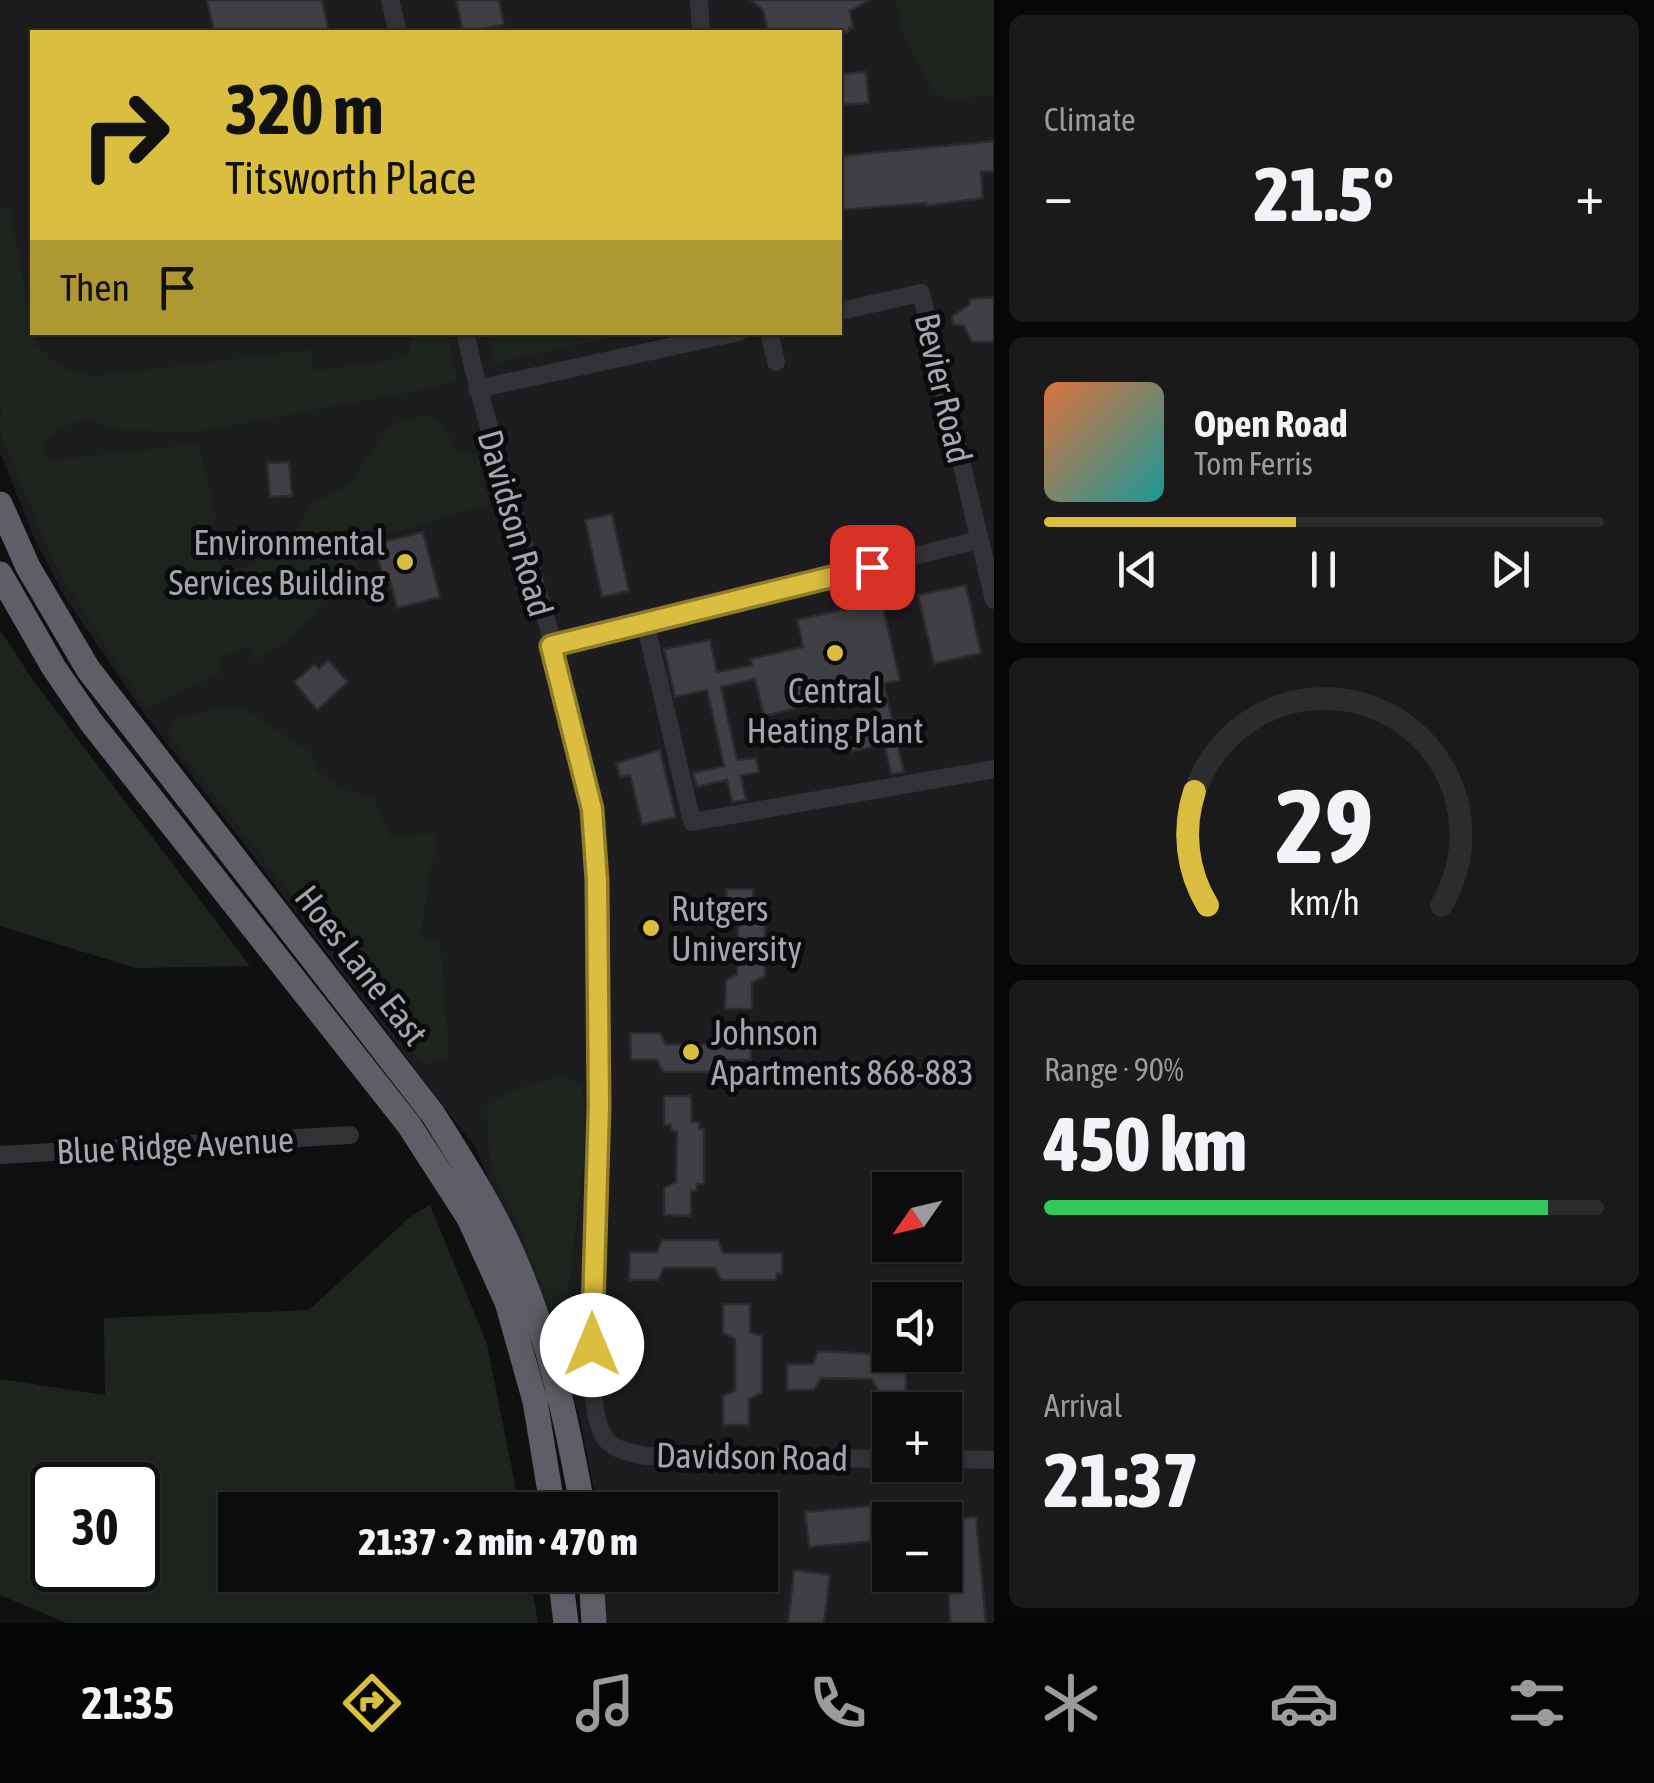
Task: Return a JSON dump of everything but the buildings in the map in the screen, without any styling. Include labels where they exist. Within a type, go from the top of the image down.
[{"type":"highway","name":"Hoes Lane East","points":[[0,504],[36,581],[88,670],[433,1114],[472,1178],[512,1251],[541,1326],[560,1386],[580,1492]]},
{"type":"highway","name":"Hoes Lane East","points":[[0,574],[54,668],[91,722],[410,1125],[468,1218],[508,1302],[535,1401],[550,1492]]},
{"type":"highway","points":[[562,1592],[566,1623]]},
{"type":"highway","points":[[592,1592],[594,1623]]},
{"type":"street","points":[[390,0],[398,30]]},
{"type":"street","points":[[699,0],[701,30]]},
{"type":"street","name":"Bevier Road","points":[[842,311],[922,294],[994,600]]},
{"type":"street","name":"Davidson Road","points":[[466,335],[592,809],[597,881],[599,1106],[590,1315],[594,1406],[601,1432],[618,1449],[645,1456],[872,1459]]},
{"type":"street","points":[[477,389],[725,335]]},
{"type":"street","points":[[770,335],[776,362]]},
{"type":"street","points":[[551,646],[979,540]]},
{"type":"street","points":[[645,622],[692,822],[994,769]]},
{"type":"street","name":"Blue Ridge Avenue","points":[[0,1155],[350,1135]]},
{"type":"street","points":[[962,1459],[994,1460]]},
{"type":"shaded area","name":"Rutgers University","points":[[0,0],[994,0],[994,1623],[605,1623],[604,1592],[778,1592],[778,1492],[594,1492],[581,1423],[552,1325],[475,1147],[141,709],[66,599],[35,540],[0,453]]},
{"type":"shaded area","points":[[896,0],[994,0],[994,96],[947,99],[936,95],[904,37]]},
{"type":"shaded area","points":[[0,208],[9,208],[30,311],[30,335],[35,335],[37,345],[55,362],[75,372],[92,376],[310,350],[314,371],[408,357],[412,335],[447,335],[457,381],[432,388],[197,432],[119,430],[85,419],[57,430],[45,441],[43,457],[49,460],[199,444],[216,520],[205,533],[204,547],[212,561],[228,569],[247,568],[289,541],[312,503],[347,486],[389,428],[400,420],[432,415],[444,427],[457,451],[478,454],[490,504],[361,542],[360,563],[286,642],[255,661],[251,646],[222,657],[218,675],[146,708],[58,571],[1,436]]},
{"type":"shaded area","points":[[486,335],[613,337],[497,363],[493,362]]},
{"type":"shaded area","points":[[0,630],[35,683],[250,966],[135,968],[0,926]]},
{"type":"shaded area","points":[[227,707],[248,711],[310,752],[316,770],[345,790],[373,798],[390,836],[434,833],[439,847],[431,866],[420,938],[440,939],[449,1059],[426,1064],[410,1050],[168,735],[176,718]]},
{"type":"shaded area","points":[[563,1076],[583,1087],[584,1156],[563,1337],[511,1207],[491,1170],[486,1108],[512,1091]]},
{"type":"shaded area","points":[[430,1205],[487,1344],[516,1492],[218,1492],[218,1592],[533,1592],[538,1623],[67,1623],[0,1595],[0,1379],[105,1395],[104,1318],[309,1310],[410,1217]]},
{"type":"place","name":"Environmental Services Building","points":[[405,562]]},
{"type":"place","name":"Central Heating Plant","points":[[835,653]]},
{"type":"place","name":"Rutgers University","points":[[651,928]]},
{"type":"place","name":"Johnson Apartments 868-883","points":[[691,1052]]},
{"type":"route","points":[[592,1345],[599,1106],[597,881],[592,809],[551,646],[872,567]]}]
